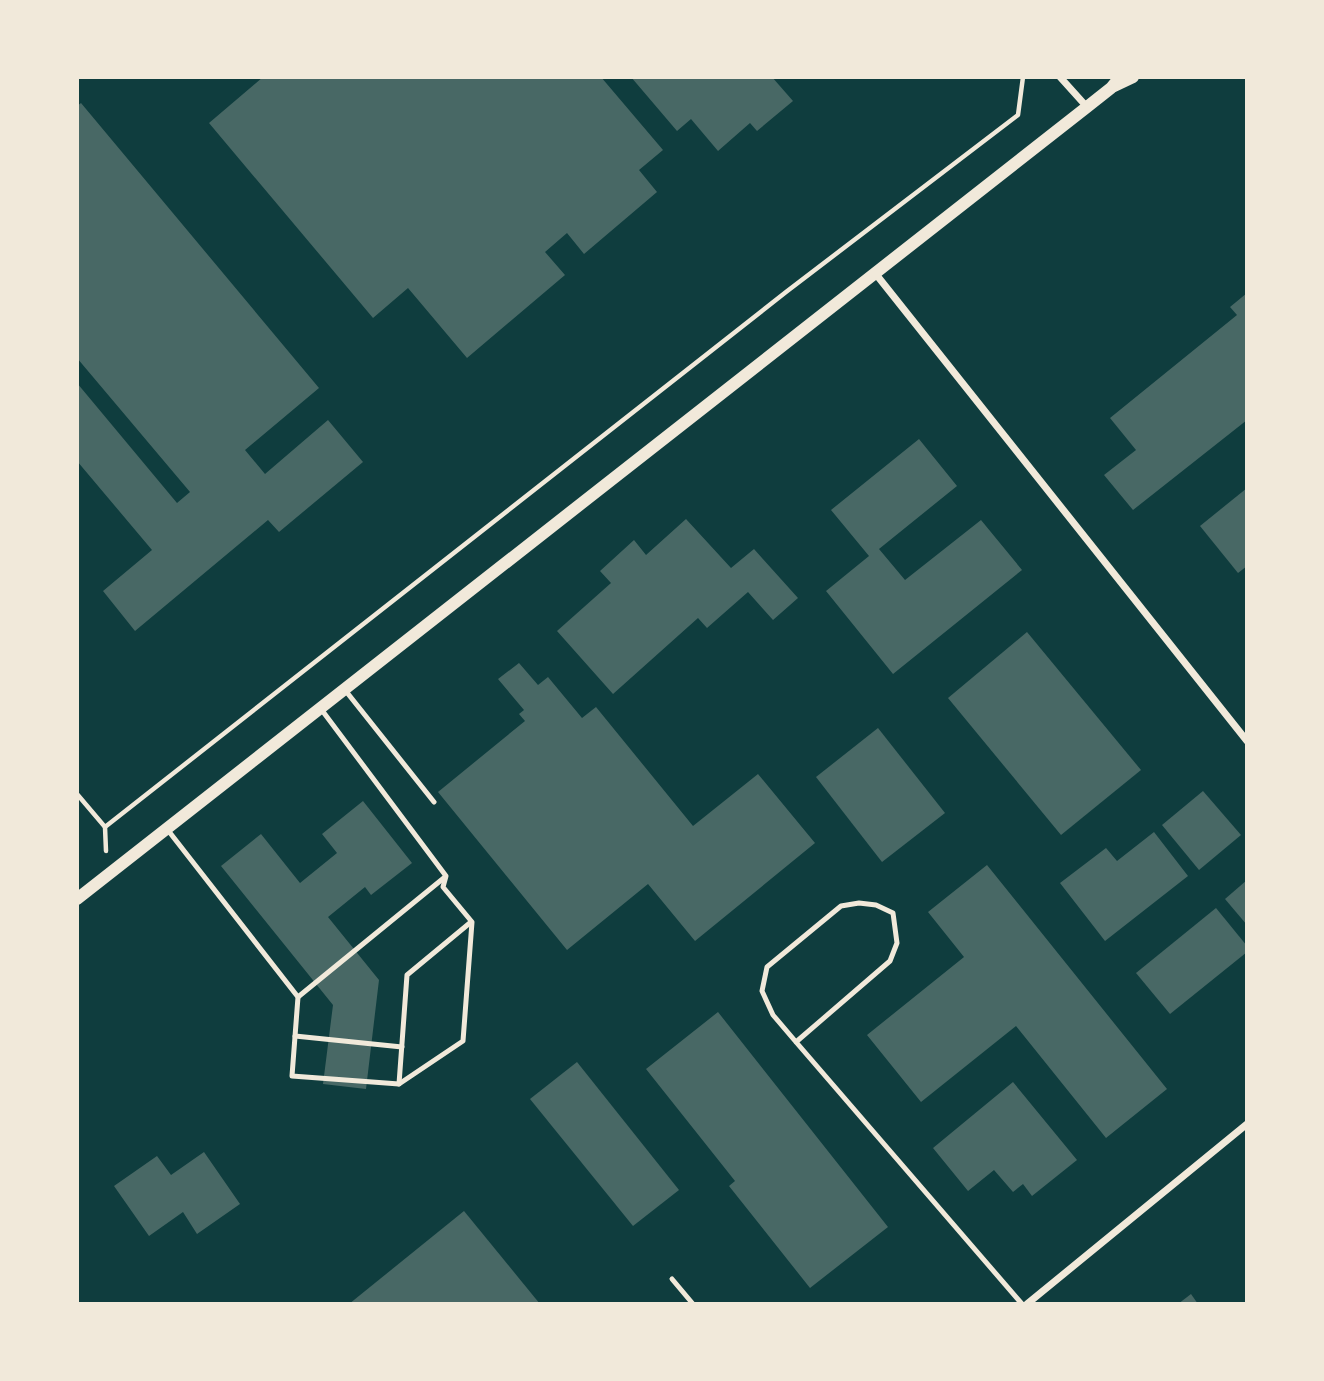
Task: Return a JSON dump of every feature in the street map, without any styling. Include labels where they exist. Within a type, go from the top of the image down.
[{"type":"street","points":[[1060,77],[1087,107]]},
{"type":"street","points":[[1111,88],[1120,77]]},
{"type":"street","points":[[77,899],[1111,88],[1133,77]]},
{"type":"street","points":[[875,273],[1247,741]]},
{"type":"street","points":[[1025,1304],[1247,1124]]},
{"type":"lane","points":[[345,690],[433,802]]},
{"type":"lane","points":[[321,709],[446,876]]},
{"type":"lane","points":[[167,829],[298,997],[292,1076],[399,1084],[463,1041],[472,922],[443,887],[446,876]]},
{"type":"lane","points":[[298,997],[446,876]]},
{"type":"lane","points":[[796,1042],[890,961],[897,943],[893,913],[876,905],[859,903],[841,906],[767,967],[762,991],[774,1016],[796,1042],[1025,1304]]},
{"type":"lane","points":[[399,1084],[407,975],[472,922]]},
{"type":"lane","points":[[295,1036],[401,1046]]},
{"type":"lane","points":[[672,1279],[693,1304]]},
{"type":"path","points":[[77,794],[105,827],[786,292],[1018,115],[1023,77]]},
{"type":"building","points":[[263,77],[601,77],[663,150],[639,170],[657,192],[584,254],[567,233],[545,252],[565,275],[467,358],[408,288],[373,318],[209,123]]},
{"type":"building","points":[[631,77],[772,77],[793,101],[757,131],[750,123],[718,151],[691,119],[677,131]]},
{"type":"building","points":[[81,103],[319,388],[245,450],[265,474],[328,420],[363,462],[279,532],[268,520],[135,631],[103,591],[152,550],[77,461],[77,383],[177,503],[190,492],[77,358],[77,106]]},
{"type":"building","points":[[1247,293],[1247,420],[1133,510],[1104,475],[1136,450],[1110,418],[1237,315],[1230,307]]},
{"type":"building","points":[[919,439],[957,486],[879,549],[905,580],[981,520],[1022,570],[893,674],[826,591],[869,556],[831,510]]},
{"type":"building","points":[[1247,488],[1247,566],[1238,573],[1200,526]]},
{"type":"building","points":[[686,519],[731,568],[754,549],[798,598],[773,620],[748,592],[707,628],[698,618],[613,694],[557,631],[611,583],[600,571],[634,540],[646,555]]},
{"type":"building","points":[[1027,632],[1141,770],[1061,835],[948,698]]},
{"type":"building","points":[[519,663],[538,685],[548,677],[582,718],[596,707],[693,826],[758,774],[815,843],[695,941],[648,884],[567,950],[438,792],[525,721],[519,714],[524,710],[498,679]]},
{"type":"building","points":[[878,728],[945,813],[882,862],[816,777]]},
{"type":"building","points":[[1203,791],[1241,835],[1199,870],[1162,825]]},
{"type":"building","points":[[363,801],[412,863],[371,895],[365,887],[328,917],[379,980],[366,1089],[323,1084],[333,1005],[221,866],[261,834],[300,883],[337,853],[322,834]]},
{"type":"building","points":[[1154,832],[1188,876],[1105,941],[1060,883],[1106,848],[1117,861]]},
{"type":"building","points":[[987,865],[1167,1089],[1106,1138],[1016,1026],[921,1102],[867,1035],[964,957],[928,912]]},
{"type":"building","points":[[1247,880],[1247,925],[1225,899]]},
{"type":"building","points":[[1216,908],[1247,946],[1247,952],[1170,1014],[1136,973]]},
{"type":"building","points":[[718,1012],[888,1227],[810,1288],[729,1186],[735,1181],[646,1069]]},
{"type":"building","points":[[577,1062],[679,1190],[633,1226],[530,1099]]},
{"type":"building","points":[[1013,1082],[1077,1160],[1032,1196],[1023,1184],[1013,1192],[994,1170],[968,1191],[933,1148]]},
{"type":"building","points":[[204,1152],[240,1204],[197,1234],[183,1212],[149,1236],[114,1186],[157,1156],[171,1175]]},
{"type":"building","points":[[464,1211],[540,1304],[349,1304]]},
{"type":"building","points":[[1191,1294],[1198,1304],[1178,1304]]}]
